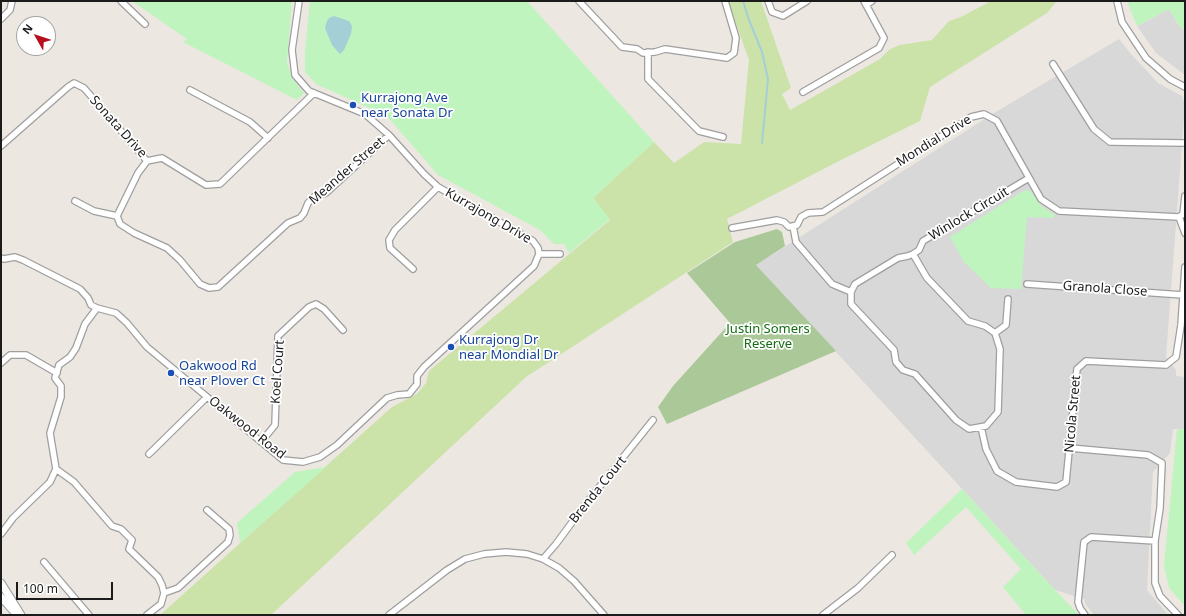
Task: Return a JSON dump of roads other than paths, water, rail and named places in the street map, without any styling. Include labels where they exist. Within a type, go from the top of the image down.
[{"type":"street","points":[[1,19],[10,10],[13,1]]},
{"type":"street","points":[[121,1],[146,24]]},
{"type":"street","name":"Kurrajong Drive","points":[[299,1],[292,50],[295,75],[309,91],[365,114],[389,135],[424,174],[438,187],[533,241],[538,248],[539,254],[534,266],[424,367],[417,376],[417,384],[409,394],[387,398],[337,444],[320,457],[302,462]]},
{"type":"street","points":[[579,1],[622,47],[637,49],[643,53],[665,49],[727,58],[734,53],[736,38],[725,1]]},
{"type":"street","points":[[768,1],[772,12],[783,16],[807,1]]},
{"type":"street","points":[[802,92],[879,48],[884,38],[865,3],[872,1]]},
{"type":"street","points":[[1117,1],[1122,22],[1146,58],[1170,79],[1185,87]]},
{"type":"street","points":[[648,52],[648,79],[699,131],[723,137]]},
{"type":"street","points":[[1053,64],[1094,129],[1110,142],[1185,143]]},
{"type":"street","name":"Sonata Drive","points":[[1,146],[68,87],[74,84],[84,88],[147,161],[162,158],[206,185],[220,184],[314,93]]},
{"type":"street","points":[[190,90],[250,122],[268,138]]},
{"type":"street","name":"Mondial Drive","points":[[792,226],[796,225],[801,217],[808,213],[823,212],[971,117],[984,114],[997,120],[1041,199],[1059,211],[1179,217]]},
{"type":"street","name":"Meander Street","points":[[117,216],[120,224],[124,227],[167,248],[180,260],[200,284],[210,288],[218,287],[288,223],[300,218],[308,203],[316,195],[326,193],[389,135]]},
{"type":"street","points":[[75,200],[94,211],[117,216],[138,173],[147,161]]},
{"type":"street","name":"Winlock Circuit","points":[[851,292],[856,284],[898,258],[908,256],[918,250],[923,241],[1029,178]]},
{"type":"street","points":[[412,269],[390,248],[389,240],[395,230],[438,187]]},
{"type":"street","points":[[1185,196],[1183,214],[1179,217],[1185,233]]},
{"type":"street","points":[[732,228],[777,220],[784,222],[789,227],[792,226],[796,242],[832,284],[851,292],[851,304],[894,350],[896,362],[903,370],[915,374],[956,420],[969,429],[986,426],[998,412],[1000,349],[995,333],[985,326],[968,321],[927,278],[912,254]]},
{"type":"street","points":[[539,254],[560,254]]},
{"type":"street","points":[[1,258],[4,259],[15,257],[80,289],[88,298],[91,305],[97,308],[85,324],[76,348],[70,357],[59,365],[55,378],[61,386],[61,397],[50,433],[56,469],[50,482],[13,518],[1,534]]},
{"type":"street","name":"Nicola Street","points":[[981,427],[986,449],[997,471],[1016,482],[1058,486],[1066,482],[1077,369],[1086,361],[1166,365],[1176,357],[1181,325],[1185,267]]},
{"type":"street","name":"Granola Close","points":[[1027,284],[1183,295]]},
{"type":"street","points":[[995,333],[1006,325],[1008,299]]},
{"type":"street","name":"Koel Court","points":[[261,442],[274,425],[278,336],[309,307],[316,304],[324,309],[343,330]]},
{"type":"street","name":"Oakwood Road","points":[[97,308],[116,313],[127,323],[147,347],[283,460],[302,462]]},
{"type":"street","points":[[1,363],[10,355],[26,355],[57,373]]},
{"type":"street","points":[[149,454],[208,397]]},
{"type":"street","name":"Brenda Court","points":[[543,559],[653,420]]},
{"type":"street","points":[[1070,448],[1148,455],[1162,463],[1160,508],[1155,541],[1155,583],[1160,596],[1178,615]]},
{"type":"street","points":[[56,469],[74,482],[112,526],[121,529],[132,540],[129,549],[158,577],[164,593],[161,604],[147,615]]},
{"type":"street","points":[[164,593],[178,588],[228,542],[230,535],[229,529],[207,510]]},
{"type":"street","points":[[1085,615],[1078,602],[1084,542],[1091,537],[1155,541]]},
{"type":"street","points":[[389,615],[447,570],[465,559],[484,554],[506,552],[527,554],[543,559],[559,568],[574,581],[604,615]]},
{"type":"street","points":[[823,615],[858,588],[892,556]]},
{"type":"street","points":[[44,562],[89,615]]},
{"type":"street","points":[[1,583],[21,615]]},
{"type":"street","points":[[1,597],[17,615]]},
{"type":"water","points":[[334,16],[349,21],[352,26],[351,34],[344,50],[340,54],[332,45],[325,28],[329,18]]},
{"type":"waterway","points":[[743,1],[762,52],[768,79],[762,143]]},
{"type":"place","name":"Kurrajong Ave near Sonata Dr","points":[[353,105]]},
{"type":"place","name":"Kurrajong Dr near Mondial Dr","points":[[451,347]]},
{"type":"place","name":"Oakwood Rd near Plover Ct","points":[[171,373]]},
{"type":"park label","name":"Justin Somers Reserve","points":[[768,336]]}]
